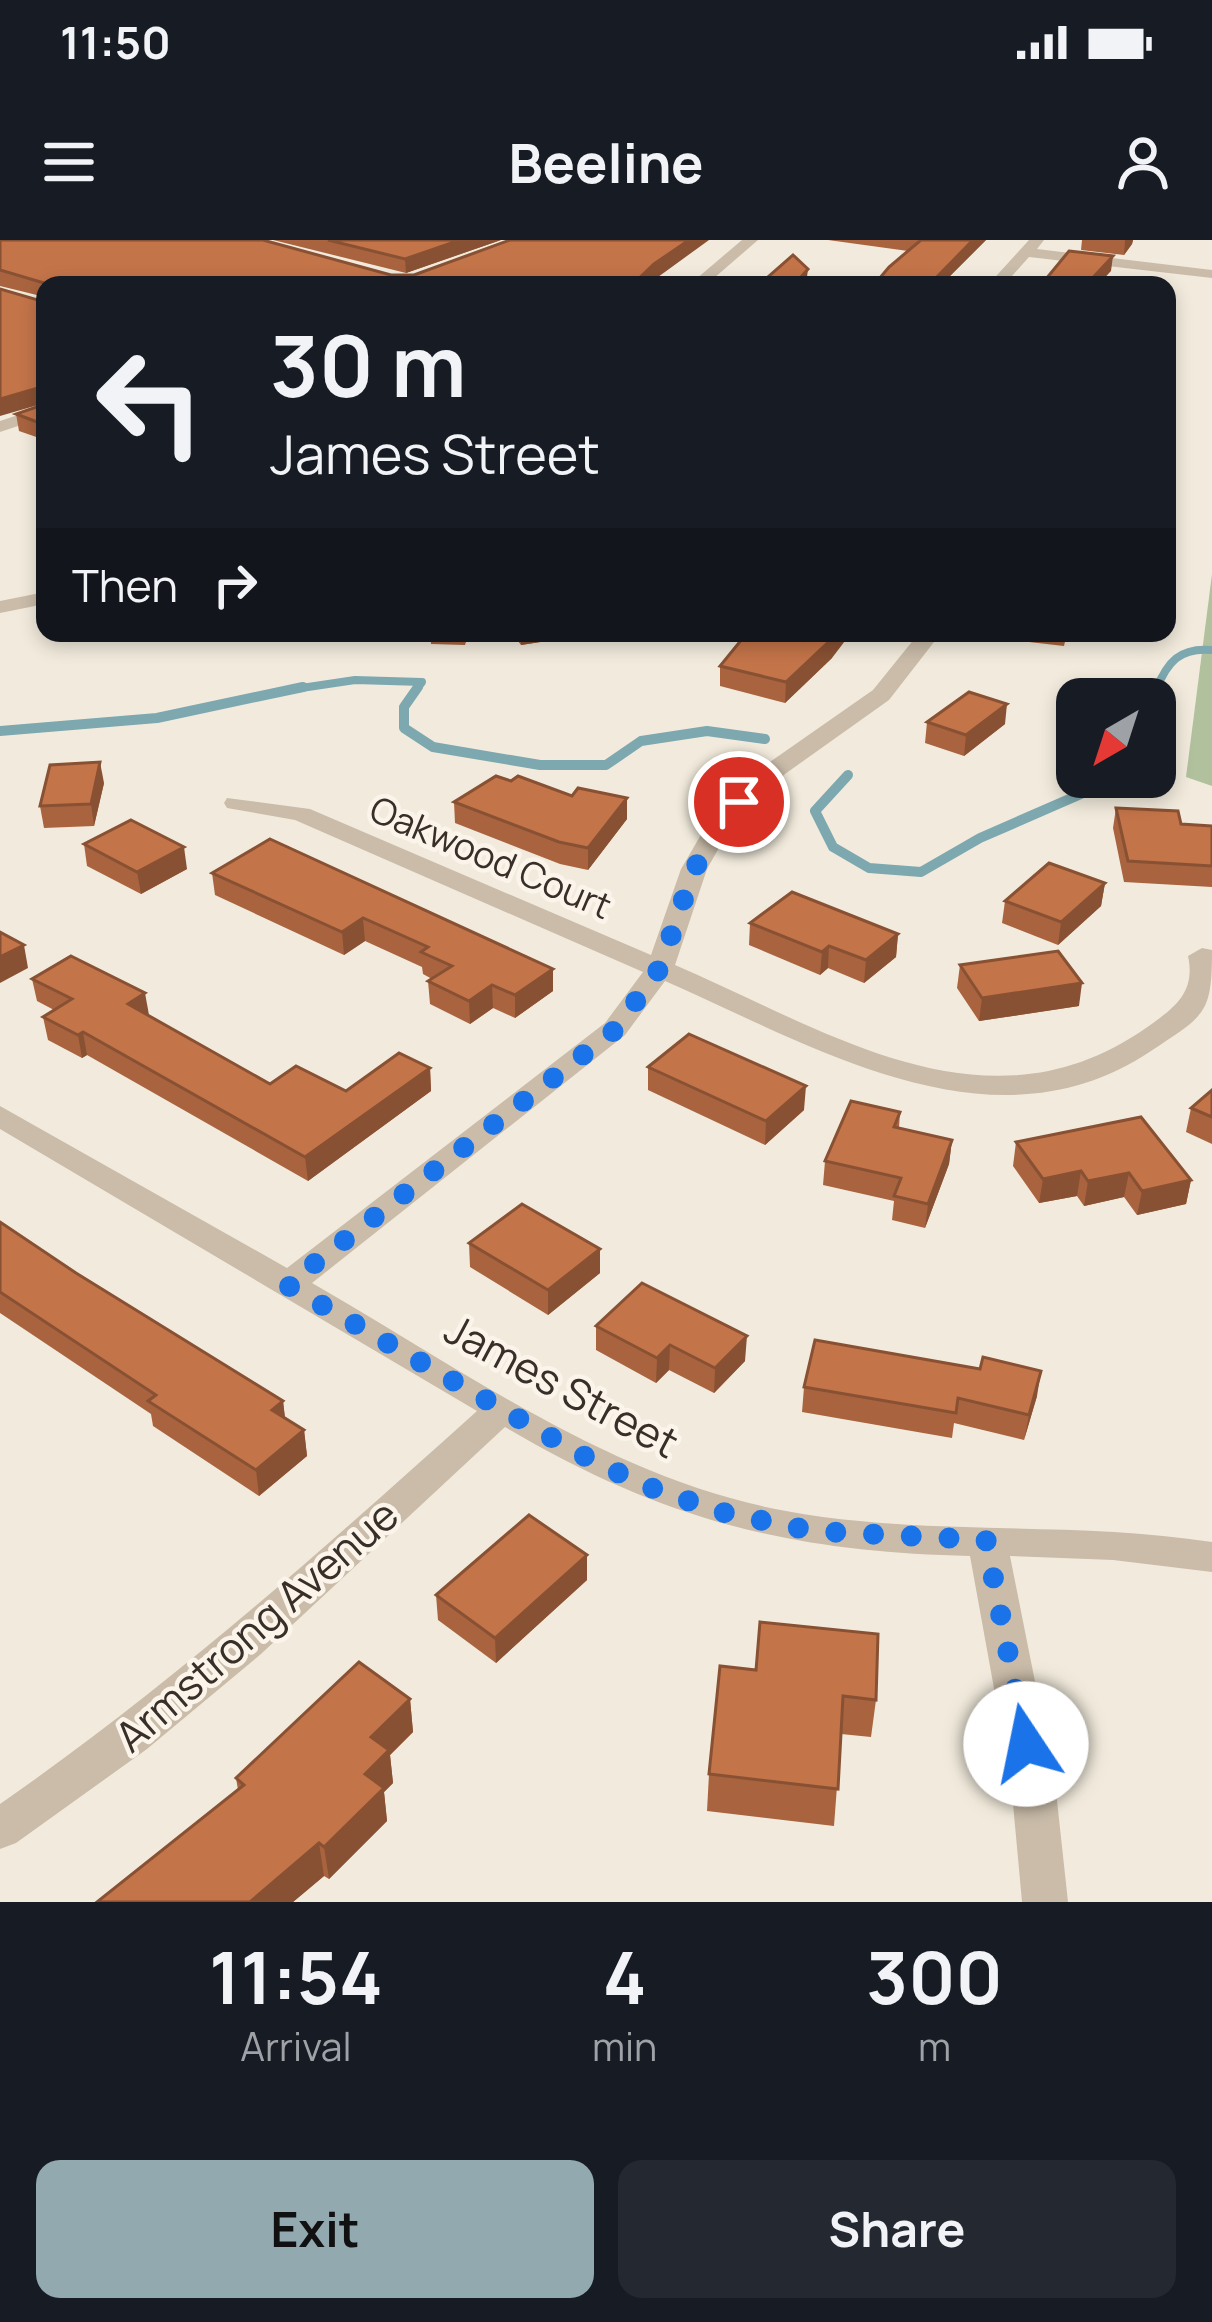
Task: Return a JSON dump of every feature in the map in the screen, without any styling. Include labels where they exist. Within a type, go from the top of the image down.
[{"type":"street","points":[[708,276],[751,240]]},
{"type":"street","points":[[1004,276],[1037,240]]},
{"type":"street","points":[[1024,253],[1212,274]]},
{"type":"street","points":[[0,427],[36,414]]},
{"type":"street","points":[[0,607],[36,600]]},
{"type":"street","points":[[287,1285],[593,1049],[626,1016],[660,968],[694,869],[718,826],[776,769],[881,695],[923,642]]},
{"type":"street","name":"Oakwood Court","points":[[236,803],[301,814],[888,1067],[975,1086],[1023,1087],[1071,1080],[1130,1057],[1203,993],[1209,976],[1202,956]]},
{"type":"street","name":"James Street","points":[[0,1116],[502,1409],[643,1485],[721,1512],[813,1531],[1118,1544],[1212,1557]]},
{"type":"street","name":"Armstrong Avenue","points":[[0,1829],[132,1736],[247,1642],[502,1409]]},
{"type":"street","points":[[986,1540],[1033,1782],[1045,1902]]},
{"type":"green space","points":[[1212,574],[1212,786],[1186,777]]},
{"type":"building","points":[[0,240],[263,240],[391,275],[414,275],[510,240],[689,240],[641,276],[36,276],[36,281],[0,270]]},
{"type":"building","points":[[328,240],[460,240],[405,259]]},
{"type":"building","points":[[921,240],[973,240],[938,276],[882,276]]},
{"type":"building","points":[[1069,251],[1113,256],[1094,276],[1048,276]]},
{"type":"building","points":[[793,255],[808,269],[802,276],[769,276]]},
{"type":"building","points":[[0,289],[36,300],[36,389],[0,399]]},
{"type":"building","points":[[36,407],[36,422],[16,414]]},
{"type":"building","points":[[740,642],[828,642],[786,682],[720,666]]},
{"type":"building","points":[[969,692],[1007,704],[966,735],[927,722]]},
{"type":"building","points":[[100,762],[91,804],[40,806],[50,765]]},
{"type":"building","points":[[496,776],[511,781],[518,776],[572,796],[578,788],[627,798],[588,848],[559,842],[454,802]]},
{"type":"building","points":[[1116,808],[1178,811],[1181,824],[1212,826],[1212,866],[1128,861]]},
{"type":"building","points":[[131,820],[184,847],[137,872],[84,844]]},
{"type":"building","points":[[270,839],[553,969],[515,995],[492,985],[469,1001],[428,981],[452,966],[421,952],[428,947],[363,918],[342,932],[212,873]]},
{"type":"building","points":[[1049,863],[1105,883],[1061,922],[1005,901]]},
{"type":"building","points":[[792,892],[898,934],[866,960],[829,946],[822,952],[750,923]]},
{"type":"building","points":[[0,932],[24,945],[0,957]]},
{"type":"building","points":[[1058,951],[1082,983],[982,998],[960,965]]},
{"type":"building","points":[[71,956],[145,993],[128,1004],[270,1084],[296,1066],[346,1091],[399,1053],[430,1068],[305,1157],[83,1032],[78,1035],[43,1017],[72,999],[32,979]]},
{"type":"building","points":[[689,1034],[806,1086],[766,1121],[648,1067]]},
{"type":"building","points":[[1212,1090],[1212,1117],[1191,1108]]},
{"type":"building","points":[[851,1101],[900,1112],[894,1127],[952,1140],[928,1204],[894,1196],[901,1178],[825,1161]]},
{"type":"building","points":[[1141,1117],[1191,1180],[1142,1191],[1129,1173],[1088,1181],[1081,1171],[1043,1179],[1016,1142]]},
{"type":"building","points":[[522,1204],[600,1249],[548,1290],[469,1243]]},
{"type":"building","points":[[0,1222],[283,1401],[272,1410],[304,1430],[256,1470],[148,1401],[156,1395],[0,1292]]},
{"type":"building","points":[[642,1283],[747,1336],[715,1368],[670,1345],[657,1358],[596,1326]]},
{"type":"building","points":[[815,1340],[980,1369],[983,1357],[1041,1371],[1029,1415],[958,1398],[956,1413],[804,1387]]},
{"type":"building","points":[[529,1515],[587,1555],[495,1638],[436,1595]]},
{"type":"building","points":[[760,1622],[878,1634],[876,1700],[843,1696],[838,1789],[709,1774],[720,1666],[756,1670]]},
{"type":"building","points":[[359,1662],[410,1699],[371,1737],[389,1750],[365,1774],[384,1788],[324,1847],[319,1843],[250,1902],[97,1902],[244,1785],[236,1778]]},
{"type":"waterway","points":[[1162,678],[1183,654],[1212,650]]},
{"type":"waterway","points":[[291,690],[355,680],[422,682],[416,690]]},
{"type":"waterway","points":[[291,690],[303,687]]},
{"type":"waterway","points":[[418,687],[404,707],[404,728],[433,747],[540,765],[606,765],[641,741],[707,731],[765,739]]},
{"type":"waterway","points":[[0,731],[157,718],[291,690]]},
{"type":"waterway","points":[[848,775],[815,811],[833,847],[869,868],[921,872],[980,838],[1072,798]]},
{"type":"route","points":[[739,802],[704,847],[660,968],[615,1030],[287,1285],[580,1454],[643,1485],[721,1512],[813,1531],[986,1540],[1026,1744]]}]
